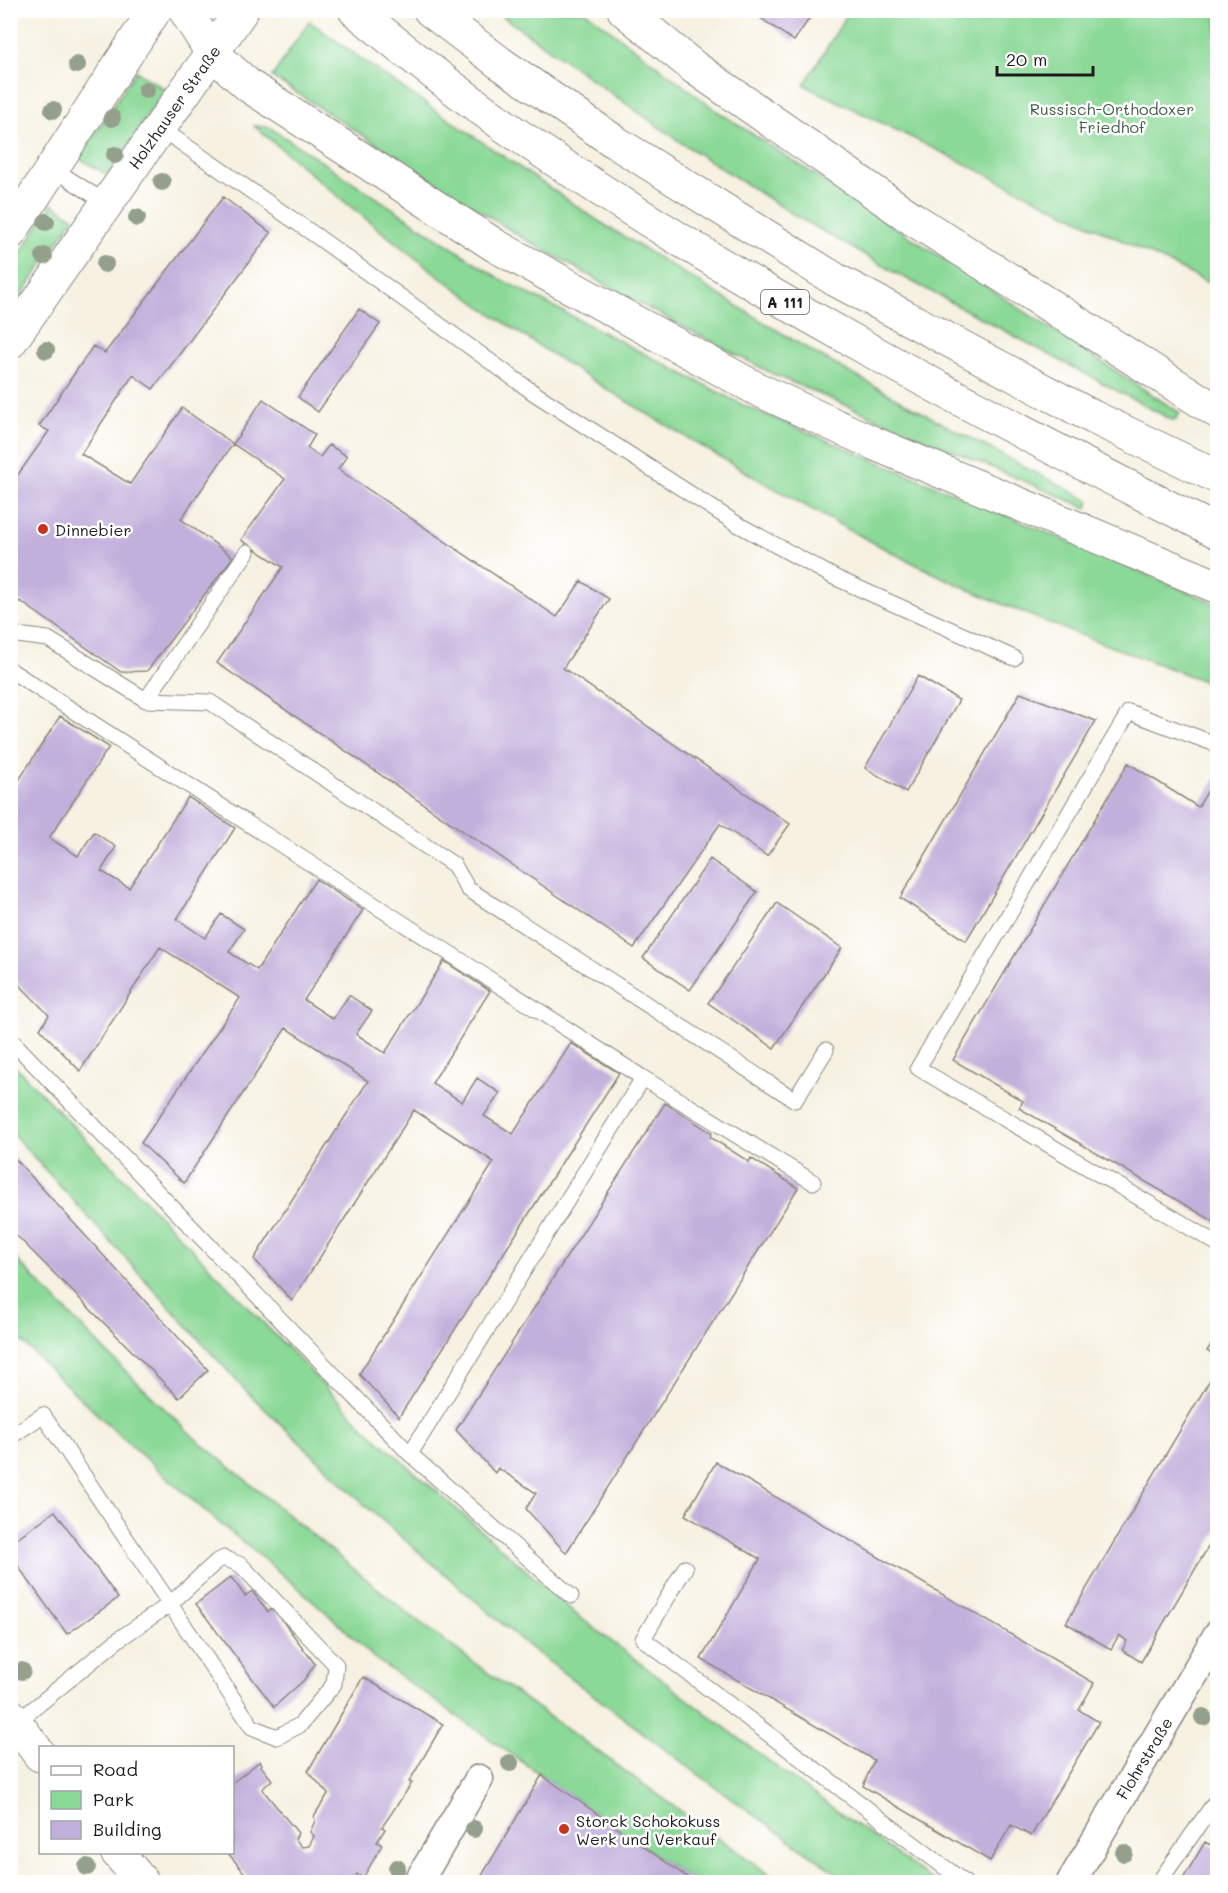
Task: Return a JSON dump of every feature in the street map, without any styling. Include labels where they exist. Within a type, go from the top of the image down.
[{"type":"main road","points":[[10,233],[155,10]]},
{"type":"main road","points":[[185,10],[212,53],[249,86],[496,246],[757,389],[873,443],[1218,587]]},
{"type":"main road","name":"Holzhauser Straße","points":[[10,342],[242,10]]},
{"type":"main road","name":"A 111","points":[[430,10],[500,63],[615,142],[836,280],[1093,417],[1218,477]]},
{"type":"main road","points":[[624,10],[694,68],[913,219],[1218,412]]},
{"type":"main road","name":"A 111","points":[[367,20],[510,130],[666,232],[814,319],[1030,438],[1218,532]]},
{"type":"main road","points":[[13,1719],[39,1754]]},
{"type":"main road","points":[[119,1854],[142,1882]]},
{"type":"street","name":"Flohrstraße","points":[[1071,1882],[1218,1634]]},
{"type":"street","points":[[418,1882],[479,1779]]},
{"type":"lane","points":[[160,128],[315,235],[534,393],[737,524],[836,578],[1014,658]]},
{"type":"lane","points":[[52,168],[106,203]]},
{"type":"lane","points":[[146,700],[247,552]]},
{"type":"lane","points":[[10,634],[48,639],[146,700],[210,702],[454,865],[468,889],[795,1100],[826,1050]]},
{"type":"lane","points":[[10,670],[644,1078],[813,1182]]},
{"type":"lane","points":[[1218,745],[1129,712],[918,1068],[1218,1244]]},
{"type":"lane","points":[[10,1039],[410,1454],[571,1596]]},
{"type":"lane","points":[[410,1454],[644,1078]]},
{"type":"lane","points":[[10,1437],[43,1415],[170,1604],[252,1727],[277,1737],[300,1725],[334,1684],[336,1665],[241,1565],[224,1558],[216,1562],[170,1604],[119,1639],[13,1719]]},
{"type":"lane","points":[[685,1568],[643,1639],[964,1882]]},
{"type":"lane","points":[[1159,1882],[1218,1798]]},
{"type":"green space","name":"Russisch-Orthodoxer Friedhof","points":[[850,10],[1217,11],[1217,287],[804,85]]},
{"type":"green space","points":[[495,11],[585,11],[717,111],[1180,413],[1174,421],[898,274],[796,216],[683,144]]},
{"type":"green space","points":[[309,21],[385,76],[600,222],[816,354],[1090,501],[1087,508],[775,375],[644,306],[521,237],[272,77]]},
{"type":"green space","points":[[136,71],[166,90],[106,174],[80,159],[81,155]]},
{"type":"green space","points":[[254,126],[269,127],[500,279],[743,405],[1217,604],[1217,686],[1062,628],[939,576],[879,546],[732,464],[582,374],[473,301],[368,221]]},
{"type":"green space","points":[[52,204],[74,218],[11,311],[11,268]]},
{"type":"green space","points":[[10,1061],[369,1432],[577,1615],[790,1777],[935,1882],[849,1882],[703,1778],[528,1646],[369,1509],[245,1390],[11,1132]]},
{"type":"green space","points":[[10,1253],[106,1352],[198,1441],[410,1615],[780,1882],[694,1882],[374,1658],[309,1597],[218,1521],[78,1397],[11,1331]]},
{"type":"building","points":[[749,10],[815,10],[794,41]]},
{"type":"building","points":[[223,197],[271,233],[153,389],[133,375],[81,454],[130,484],[182,408],[233,444],[181,519],[233,557],[147,671],[121,672],[20,601],[10,614],[10,486],[49,431],[39,426],[93,346],[105,353]]},
{"type":"building","points":[[359,309],[380,324],[318,412],[298,397]]},
{"type":"building","points":[[263,399],[315,435],[307,448],[320,457],[329,445],[347,456],[338,469],[557,617],[581,581],[609,599],[563,668],[790,824],[767,856],[720,824],[634,948],[217,663],[283,567],[241,540],[285,479],[233,444]]},
{"type":"building","points":[[918,676],[959,700],[906,792],[865,768]]},
{"type":"building","points":[[1020,693],[1096,721],[966,941],[900,898]]},
{"type":"building","points":[[60,716],[109,747],[49,838],[78,856],[94,832],[116,847],[101,871],[129,888],[188,797],[235,828],[177,919],[205,938],[221,914],[244,929],[229,952],[257,970],[316,879],[363,910],[304,1000],[333,1019],[349,995],[372,1011],[356,1034],[385,1053],[444,961],[490,991],[432,1083],[462,1102],[477,1078],[500,1093],[484,1116],[513,1134],[571,1043],[619,1073],[399,1417],[359,1374],[494,1162],[414,1110],[292,1301],[254,1259],[368,1081],[286,1028],[184,1183],[141,1143],[240,998],[160,947],[80,1071],[40,1029],[49,1015],[10,975],[10,794]]},
{"type":"building","points":[[1128,763],[1198,807],[1218,774],[1218,1224],[1019,1108],[1023,1101],[953,1060]]},
{"type":"building","points":[[710,859],[757,892],[690,990],[643,958]]},
{"type":"building","points":[[777,903],[842,948],[774,1048],[708,1003]]},
{"type":"building","points":[[665,1103],[712,1133],[710,1137],[749,1162],[751,1158],[798,1188],[566,1553],[526,1509],[536,1493],[498,1468],[495,1473],[456,1430]]},
{"type":"building","points":[[10,1153],[208,1370],[179,1398],[10,1229]]},
{"type":"building","points":[[1215,1339],[1218,1340],[1218,1357],[1207,1351]]},
{"type":"building","points":[[1214,1373],[1218,1375],[1218,1530],[1141,1662],[1122,1650],[1127,1641],[1119,1635],[1111,1649],[1066,1623]]},
{"type":"building","points":[[716,1462],[1094,1683],[1079,1710],[1099,1722],[1031,1836],[1011,1825],[990,1861],[863,1786],[874,1760],[701,1659],[760,1559],[685,1515]]},
{"type":"building","points":[[55,1511],[118,1598],[67,1634],[10,1555],[10,1543]]},
{"type":"building","points":[[231,1577],[245,1596],[252,1591],[268,1612],[273,1608],[315,1664],[304,1680],[274,1707],[196,1604]]},
{"type":"building","points":[[363,1677],[443,1724],[409,1782],[412,1783],[382,1827],[385,1829],[377,1842],[382,1845],[363,1878],[357,1874],[353,1882],[252,1882],[229,1854],[234,1854],[234,1781],[260,1761],[261,1766],[272,1780],[262,1789],[298,1833],[295,1839],[302,1847],[309,1846],[314,1836],[310,1832],[315,1821],[314,1816],[328,1794],[308,1771]]},
{"type":"building","name":"Storck Schokokuss Werk und Verkauf","points":[[542,1775],[694,1882],[478,1882]]},
{"type":"building","points":[[1205,1842],[1218,1849],[1218,1882],[1181,1882]]},
{"type":"place","name":"Dinnebier","points":[[43,529]]},
{"type":"place","name":"Storck Schokokuss Werk und Verkauf","points":[[564,1829]]}]
